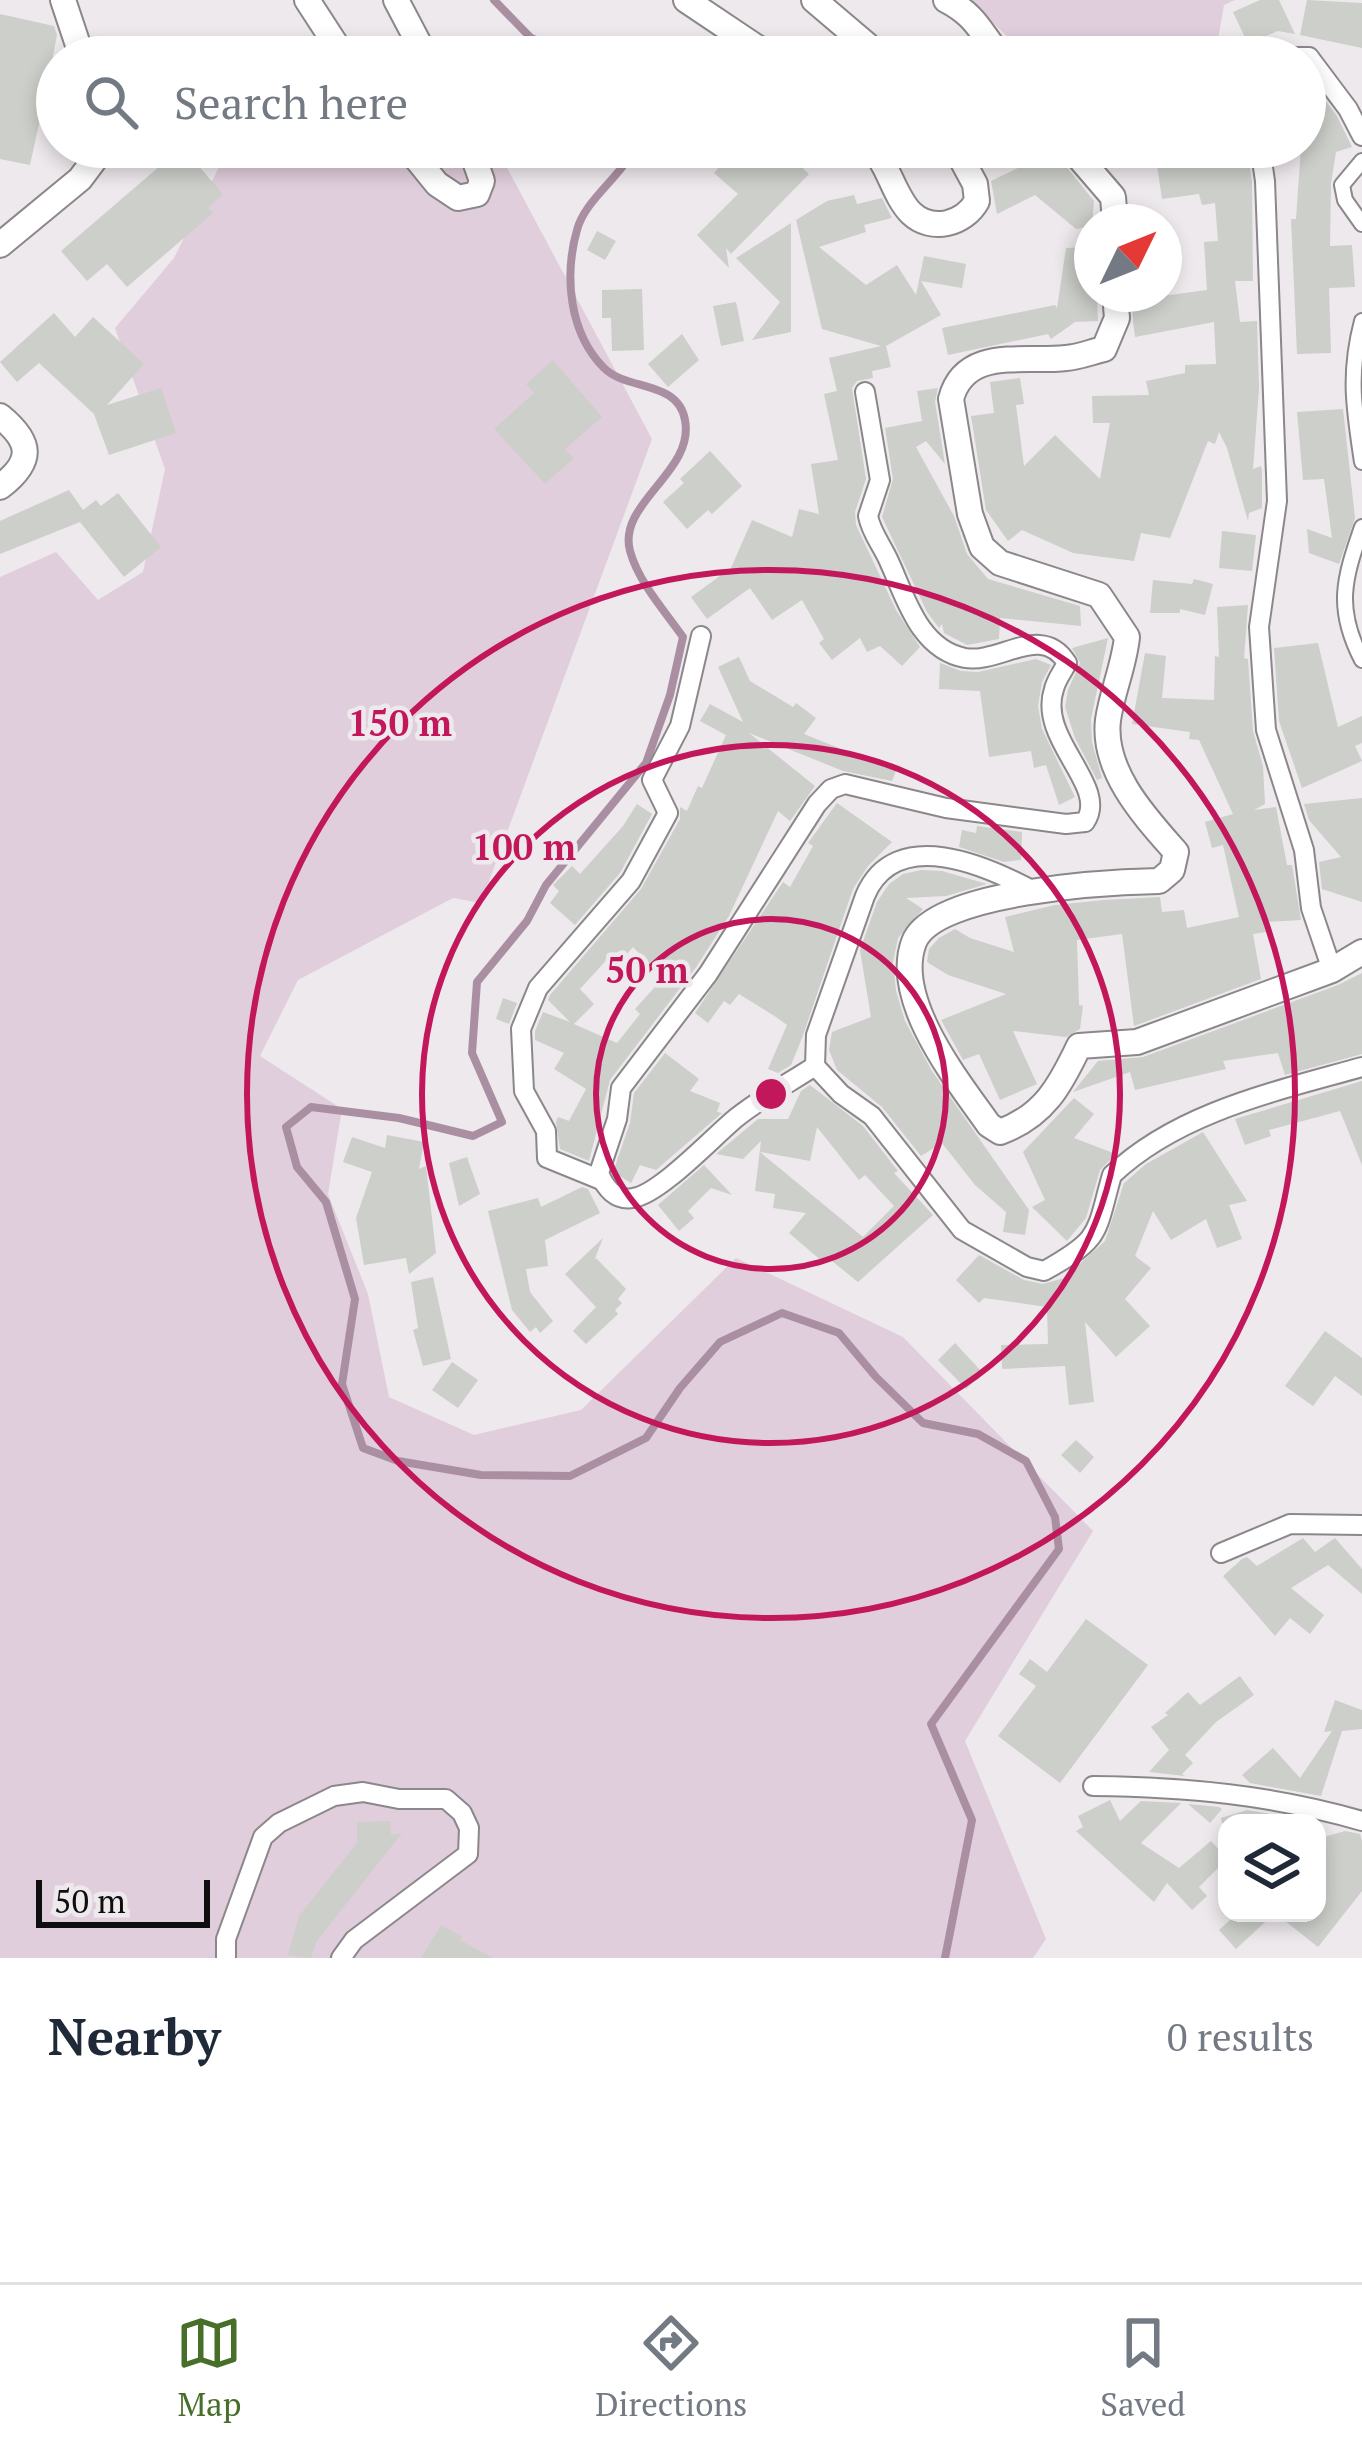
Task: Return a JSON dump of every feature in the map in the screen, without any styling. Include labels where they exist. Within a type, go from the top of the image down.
[{"type":"street","points":[[63,0],[75,36]]},
{"type":"street","points":[[307,0],[330,36]]},
{"type":"street","points":[[396,0],[414,36]]},
{"type":"street","points":[[686,0],[740,36]]},
{"type":"street","points":[[814,0],[856,36]]},
{"type":"street","points":[[946,0],[978,20],[985,36]]},
{"type":"street","points":[[1326,80],[1362,136]]},
{"type":"street","points":[[1362,161],[1342,184],[1345,200],[1362,224]]},
{"type":"street","points":[[0,245],[88,168]]},
{"type":"street","points":[[424,168],[458,198],[477,194],[482,181],[477,168]]},
{"type":"street","points":[[884,168],[911,213],[938,224],[958,220],[977,201],[966,168]]},
{"type":"street","points":[[1088,168],[1113,204]]},
{"type":"street","points":[[1262,168],[1277,501],[1259,627],[1266,730],[1304,850],[1312,908],[1332,970]]},
{"type":"street","points":[[1116,312],[1104,349],[1068,358],[984,362],[967,371],[951,399],[970,514],[982,547],[1000,563],[1099,595],[1127,637],[1108,721],[1110,753],[1125,785],[1176,852],[1172,870],[1159,881],[1036,893],[944,914],[915,938],[912,952],[913,982],[925,1029],[989,1125],[1000,1132],[1038,1113],[1058,1090],[1079,1046],[1137,1042],[1332,970],[1362,952]]},
{"type":"street","points":[[1362,321],[1352,357],[1351,397],[1362,463]]},
{"type":"street","points":[[815,1066],[739,1116],[651,1193],[628,1199],[614,1195],[601,1180],[620,1088],[708,974],[782,856],[832,789],[853,785],[946,808],[1066,824],[1084,822],[1092,809],[1090,791],[1062,747],[1054,719],[1052,691],[1067,663],[1062,655],[1039,644],[988,658],[956,656],[929,639],[913,615],[868,516],[880,480],[866,392]]},
{"type":"street","points":[[0,416],[23,440],[26,454],[22,468],[0,487]]},
{"type":"street","points":[[1362,526],[1346,575],[1343,604],[1348,633],[1362,660]]},
{"type":"street","points":[[601,1180],[547,1158],[546,1131],[524,1090],[521,1029],[538,988],[631,881],[668,813],[652,781],[680,726],[700,636]]},
{"type":"street","points":[[1036,893],[967,862],[910,857],[889,864],[872,880],[812,1051],[815,1066],[841,1094],[872,1116],[962,1230],[1027,1267],[1044,1270],[1087,1244],[1106,1211],[1112,1174],[1149,1146],[1196,1120],[1362,1067]]},
{"type":"street","points":[[1221,1553],[1290,1524],[1362,1525]]},
{"type":"street","points":[[1093,1786],[1191,1787],[1256,1796],[1362,1821]]},
{"type":"street","points":[[226,1958],[226,1939],[256,1852],[279,1823],[347,1792],[399,1799],[439,1796],[454,1803],[470,1828],[468,1854],[354,1940],[341,1958]]},
{"type":"shaded area","points":[[970,0],[1235,0],[1224,5],[1219,36],[1007,36]]},
{"type":"shaded area","points":[[219,168],[507,168],[652,439],[481,903],[453,898],[298,980],[260,1056],[342,1109],[328,1194],[368,1294],[389,1397],[474,1435],[581,1410],[736,1258],[903,1337],[1093,1531],[965,1741],[1046,1939],[1033,1958],[0,1958],[0,577],[56,552],[98,600],[143,572],[165,469],[115,328],[174,258]]},
{"type":"building","points":[[1260,0],[1279,0],[1295,34],[1278,31],[1244,36],[1233,12]]},
{"type":"building","points":[[1307,0],[1362,3],[1362,48],[1326,40],[1326,36],[1300,35]]},
{"type":"building","points":[[0,14],[54,26],[57,35],[36,36],[36,137],[30,165],[0,159]]},
{"type":"building","points":[[1326,102],[1352,147],[1336,152],[1330,246],[1352,245],[1355,287],[1329,288],[1331,353],[1297,354],[1291,219],[1296,219],[1300,168],[1326,168]]},
{"type":"building","points":[[158,168],[200,168],[223,194],[208,208],[213,213],[127,287],[107,264],[87,281],[61,251]]},
{"type":"building","points":[[718,168],[802,168],[809,174],[731,254],[726,248],[729,268],[697,235],[738,194],[714,173]]},
{"type":"building","points":[[1018,168],[1067,168],[1094,201],[1074,204],[1074,227],[1035,195],[997,214],[991,181]]},
{"type":"building","points":[[1157,168],[1250,168],[1253,281],[1235,281],[1240,322],[1257,321],[1259,388],[1253,469],[1261,466],[1262,470],[1262,508],[1249,513],[1248,521],[1219,432],[1215,444],[1208,441],[1170,538],[1141,533],[1134,561],[1073,553],[1022,530],[1008,541],[986,510],[971,416],[994,413],[990,382],[1020,378],[1024,404],[1016,405],[1024,466],[1055,435],[1100,479],[1110,423],[1093,423],[1092,396],[1149,395],[1146,381],[1185,373],[1185,365],[1216,364],[1214,322],[1135,337],[1133,321],[1133,312],[1182,312],[1182,293],[1207,290],[1204,242],[1218,241],[1215,203],[1202,205],[1199,194],[1162,199]]},
{"type":"building","points":[[854,195],[857,204],[882,198],[892,218],[864,225],[866,232],[819,247],[866,285],[897,265],[916,295],[924,256],[966,264],[962,288],[921,281],[941,315],[886,346],[891,367],[872,371],[873,378],[857,381],[852,388],[866,479],[855,512],[856,525],[896,610],[920,647],[902,666],[880,646],[867,652],[860,638],[832,660],[819,643],[824,639],[802,600],[772,620],[750,588],[707,619],[691,597],[731,568],[752,520],[792,537],[799,509],[819,514],[811,464],[838,460],[824,394],[837,391],[829,358],[881,346],[822,329],[796,220],[827,201]]},
{"type":"building","points":[[791,223],[791,332],[752,340],[780,302],[736,258]]},
{"type":"building","points":[[597,231],[616,241],[605,260],[587,250]]},
{"type":"building","points":[[1066,248],[1074,248],[1074,312],[1098,312],[1098,321],[1075,322],[1051,339],[1048,334],[948,355],[942,328],[1057,308]]},
{"type":"building","points":[[642,289],[644,350],[612,351],[611,318],[602,318],[602,290]]},
{"type":"building","points":[[736,302],[744,341],[721,346],[713,306]]},
{"type":"building","points":[[54,313],[75,337],[93,317],[144,364],[107,405],[161,388],[176,433],[109,455],[94,414],[39,363],[17,382],[0,362]]},
{"type":"building","points":[[682,334],[699,360],[668,387],[648,364]]},
{"type":"building","points":[[553,360],[602,417],[565,449],[574,458],[545,484],[494,429],[534,393],[526,384]]},
{"type":"building","points":[[938,388],[935,402],[945,464],[926,441],[916,447],[954,516],[967,554],[988,579],[1080,606],[1081,626],[1000,618],[999,639],[967,645],[944,633],[942,624],[939,628],[927,612],[882,517],[893,479],[885,428],[922,421],[917,391]]},
{"type":"building","points":[[1343,409],[1355,518],[1339,564],[1309,553],[1307,529],[1332,538],[1324,479],[1303,480],[1297,412]]},
{"type":"building","points":[[710,451],[742,486],[687,529],[663,502]]},
{"type":"building","points":[[69,490],[83,510],[96,500],[101,506],[118,493],[161,547],[124,577],[80,522],[0,554],[0,521]]},
{"type":"building","points":[[1222,531],[1256,535],[1252,571],[1219,568]]},
{"type":"building","points":[[1194,579],[1213,584],[1205,615],[1180,609],[1180,613],[1150,613],[1153,580],[1192,584]]},
{"type":"building","points":[[1248,605],[1244,658],[1248,659],[1265,804],[1254,810],[1276,807],[1301,920],[1264,922],[1266,932],[1253,934],[1261,979],[1134,1026],[1122,934],[1077,940],[1079,1005],[1083,1006],[1080,1029],[1066,1037],[1013,1031],[1037,1084],[1000,1100],[979,1054],[963,1060],[941,1020],[1006,994],[948,975],[927,962],[929,949],[939,938],[955,929],[1014,952],[1005,917],[1104,900],[1160,897],[1162,912],[1184,910],[1187,928],[1239,917],[1223,845],[1212,848],[1205,822],[1233,814],[1199,740],[1189,739],[1190,732],[1132,724],[1145,653],[1166,656],[1162,698],[1214,700],[1215,656],[1219,657],[1217,607]]},
{"type":"building","points":[[1108,638],[1091,719],[1102,778],[1097,780],[1065,707],[1080,663],[1072,648]]},
{"type":"building","points":[[1318,643],[1338,727],[1362,716],[1362,743],[1355,746],[1362,761],[1302,788],[1279,721],[1274,648]]},
{"type":"building","points":[[739,657],[750,681],[816,718],[804,734],[896,771],[892,781],[843,771],[749,733],[815,786],[790,821],[778,811],[729,916],[610,1080],[589,1161],[560,1149],[556,1122],[558,1117],[569,1121],[586,1089],[554,1069],[564,1053],[535,1040],[535,1031],[543,1012],[570,1022],[548,1000],[550,995],[641,889],[680,819],[680,807],[687,811],[698,786],[702,788],[726,735],[700,721],[710,704],[743,722],[718,667]],"holes":[[[633,947],[663,978],[635,1009],[640,1014],[617,1043],[574,1024],[594,1004],[580,989],[612,954],[621,961]]]},
{"type":"building","points":[[1036,659],[1051,665],[1038,706],[1042,729],[1075,797],[1059,805],[1046,765],[1034,768],[1031,751],[989,757],[980,691],[939,689],[940,663],[978,672]]},
{"type":"building","points":[[1362,798],[1362,902],[1322,889],[1319,862],[1341,857],[1309,820],[1304,804]]},
{"type":"building","points":[[837,803],[892,842],[853,889],[791,1065],[778,1073],[768,1069],[787,1025],[776,1017],[739,994],[730,1005],[724,1001],[708,1023],[695,1013],[783,882],[790,887],[813,846],[808,843]]},
{"type":"building","points":[[637,804],[652,814],[620,873],[575,925],[550,903],[559,891],[553,885],[572,866],[580,874]]},
{"type":"building","points":[[977,826],[1022,832],[1021,860],[1004,862],[959,847],[962,830],[976,833]]},
{"type":"building","points":[[921,870],[987,884],[946,896],[906,898],[923,909],[898,938],[893,962],[896,991],[905,1021],[932,1071],[1029,1210],[1025,1235],[1003,1232],[1006,1212],[975,1185],[942,1143],[921,1156],[882,1107],[837,1070],[829,1050],[832,1032],[871,1017],[860,950],[877,902],[889,884]]},
{"type":"building","points":[[1362,973],[1362,1054],[1285,1075],[1278,1053],[1223,1061],[1226,1069],[1135,1090],[1130,1072],[1073,1092],[1098,1061],[1143,1057]]},
{"type":"building","points":[[503,998],[517,1003],[509,1024],[496,1019]]},
{"type":"building","points":[[665,1053],[699,1079],[690,1091],[720,1103],[717,1112],[722,1113],[656,1170],[640,1165],[631,1183],[613,1172],[630,1123],[634,1093]]},
{"type":"building","points":[[1362,1081],[1362,1165],[1340,1111],[1269,1130],[1271,1136],[1245,1145],[1235,1119]]},
{"type":"building","points":[[810,1085],[863,1126],[898,1171],[894,1173],[933,1215],[858,1282],[827,1257],[823,1262],[789,1233],[806,1213],[773,1208],[775,1194],[755,1191],[761,1141],[743,1159],[716,1154],[758,1119],[788,1119],[801,1091]],"holes":[[[817,1127],[859,1180],[865,1175],[894,1206],[863,1237],[760,1152],[810,1161]]]},
{"type":"building","points":[[1074,1098],[1094,1114],[1074,1138],[1116,1154],[1100,1170],[1086,1218],[1067,1241],[1032,1207],[1045,1200],[1023,1152]]},
{"type":"building","points":[[1203,1132],[1247,1201],[1229,1205],[1242,1239],[1217,1248],[1206,1219],[1171,1240],[1153,1211],[1135,1256],[1151,1268],[1125,1299],[1150,1326],[1116,1357],[1085,1322],[1094,1402],[1069,1405],[1065,1366],[1002,1369],[1001,1345],[1048,1344],[1047,1307],[984,1298],[979,1303],[956,1280],[979,1255],[1024,1280],[1043,1284],[1064,1278],[1105,1241],[1124,1183],[1146,1164]]},
{"type":"building","points":[[387,1135],[424,1142],[419,1169],[426,1166],[436,1253],[409,1274],[406,1258],[364,1265],[356,1218],[372,1172],[343,1162],[352,1137],[385,1148]]},
{"type":"building","points":[[467,1157],[480,1194],[459,1206],[449,1163]]},
{"type":"building","points":[[704,1165],[732,1195],[711,1188],[688,1211],[694,1218],[679,1231],[658,1205]]},
{"type":"building","points":[[582,1187],[588,1189],[600,1213],[545,1240],[548,1266],[526,1269],[530,1292],[553,1321],[540,1333],[536,1327],[530,1332],[512,1310],[488,1211],[538,1198],[541,1207]]},
{"type":"building","points":[[603,1238],[594,1261],[596,1258],[626,1289],[618,1299],[622,1303],[615,1310],[618,1314],[586,1344],[573,1331],[596,1307],[565,1274]]},
{"type":"building","points":[[433,1277],[451,1359],[423,1366],[413,1330],[418,1328],[411,1282]]},
{"type":"building","points":[[1325,1331],[1362,1358],[1362,1396],[1335,1376],[1313,1406],[1285,1386]]},
{"type":"building","points":[[955,1343],[983,1373],[966,1389],[938,1360]]},
{"type":"building","points":[[452,1362],[478,1380],[458,1408],[432,1390]]},
{"type":"building","points":[[1076,1440],[1094,1457],[1080,1473],[1061,1455]]},
{"type":"building","points":[[1303,1538],[1315,1552],[1335,1538],[1362,1569],[1362,1594],[1328,1565],[1291,1588],[1324,1615],[1310,1634],[1290,1618],[1275,1636],[1223,1576],[1242,1559],[1247,1557],[1257,1566]]},
{"type":"building","points":[[1086,1619],[1148,1665],[1060,1783],[998,1736],[1036,1686],[1019,1674],[1030,1659],[1047,1672]]},
{"type":"building","points":[[1240,1676],[1254,1695],[1216,1722],[1185,1755],[1193,1763],[1182,1774],[1185,1776],[1149,1772],[1169,1750],[1151,1727],[1188,1692],[1200,1705]]},
{"type":"building","points":[[1335,1700],[1362,1710],[1362,1729],[1342,1731],[1321,1796],[1250,1783],[1242,1775],[1273,1748],[1300,1778],[1332,1731],[1324,1732]]},
{"type":"building","points":[[1110,1800],[1120,1821],[1141,1801],[1181,1803],[1141,1843],[1179,1868],[1211,1841],[1218,1849],[1218,1868],[1199,1887],[1207,1896],[1192,1910],[1167,1883],[1154,1902],[1076,1831],[1083,1827],[1078,1816]]},
{"type":"building","points":[[1188,1804],[1219,1807],[1222,1809],[1210,1823]]},
{"type":"building","points":[[390,1821],[391,1835],[402,1833],[316,1942],[311,1958],[288,1955],[299,1916],[357,1843],[357,1822]]},
{"type":"building","points":[[1345,1831],[1360,1834],[1362,1891],[1318,1947],[1286,1922],[1326,1922],[1326,1836]]},
{"type":"building","points":[[1228,1922],[1265,1922],[1236,1949],[1219,1930]]},
{"type":"building","points":[[441,1925],[460,1940],[493,1958],[421,1958]]},
{"type":"waterway","points":[[494,0],[529,36]]},
{"type":"waterway","points":[[621,168],[595,198],[577,230],[572,303],[583,338],[604,368],[673,398],[685,420],[679,456],[644,502],[629,534],[639,574],[683,637],[670,695],[646,763],[546,885],[527,921],[477,982],[472,1053],[502,1122],[473,1136],[399,1118],[311,1107],[286,1127],[297,1167],[326,1202],[355,1299],[342,1384],[363,1448],[398,1461],[481,1475],[570,1476],[646,1438],[720,1342],[782,1313],[839,1333],[923,1423],[978,1434],[1026,1461],[1055,1517],[1059,1549],[931,1724],[972,1820],[945,1958]]}]
